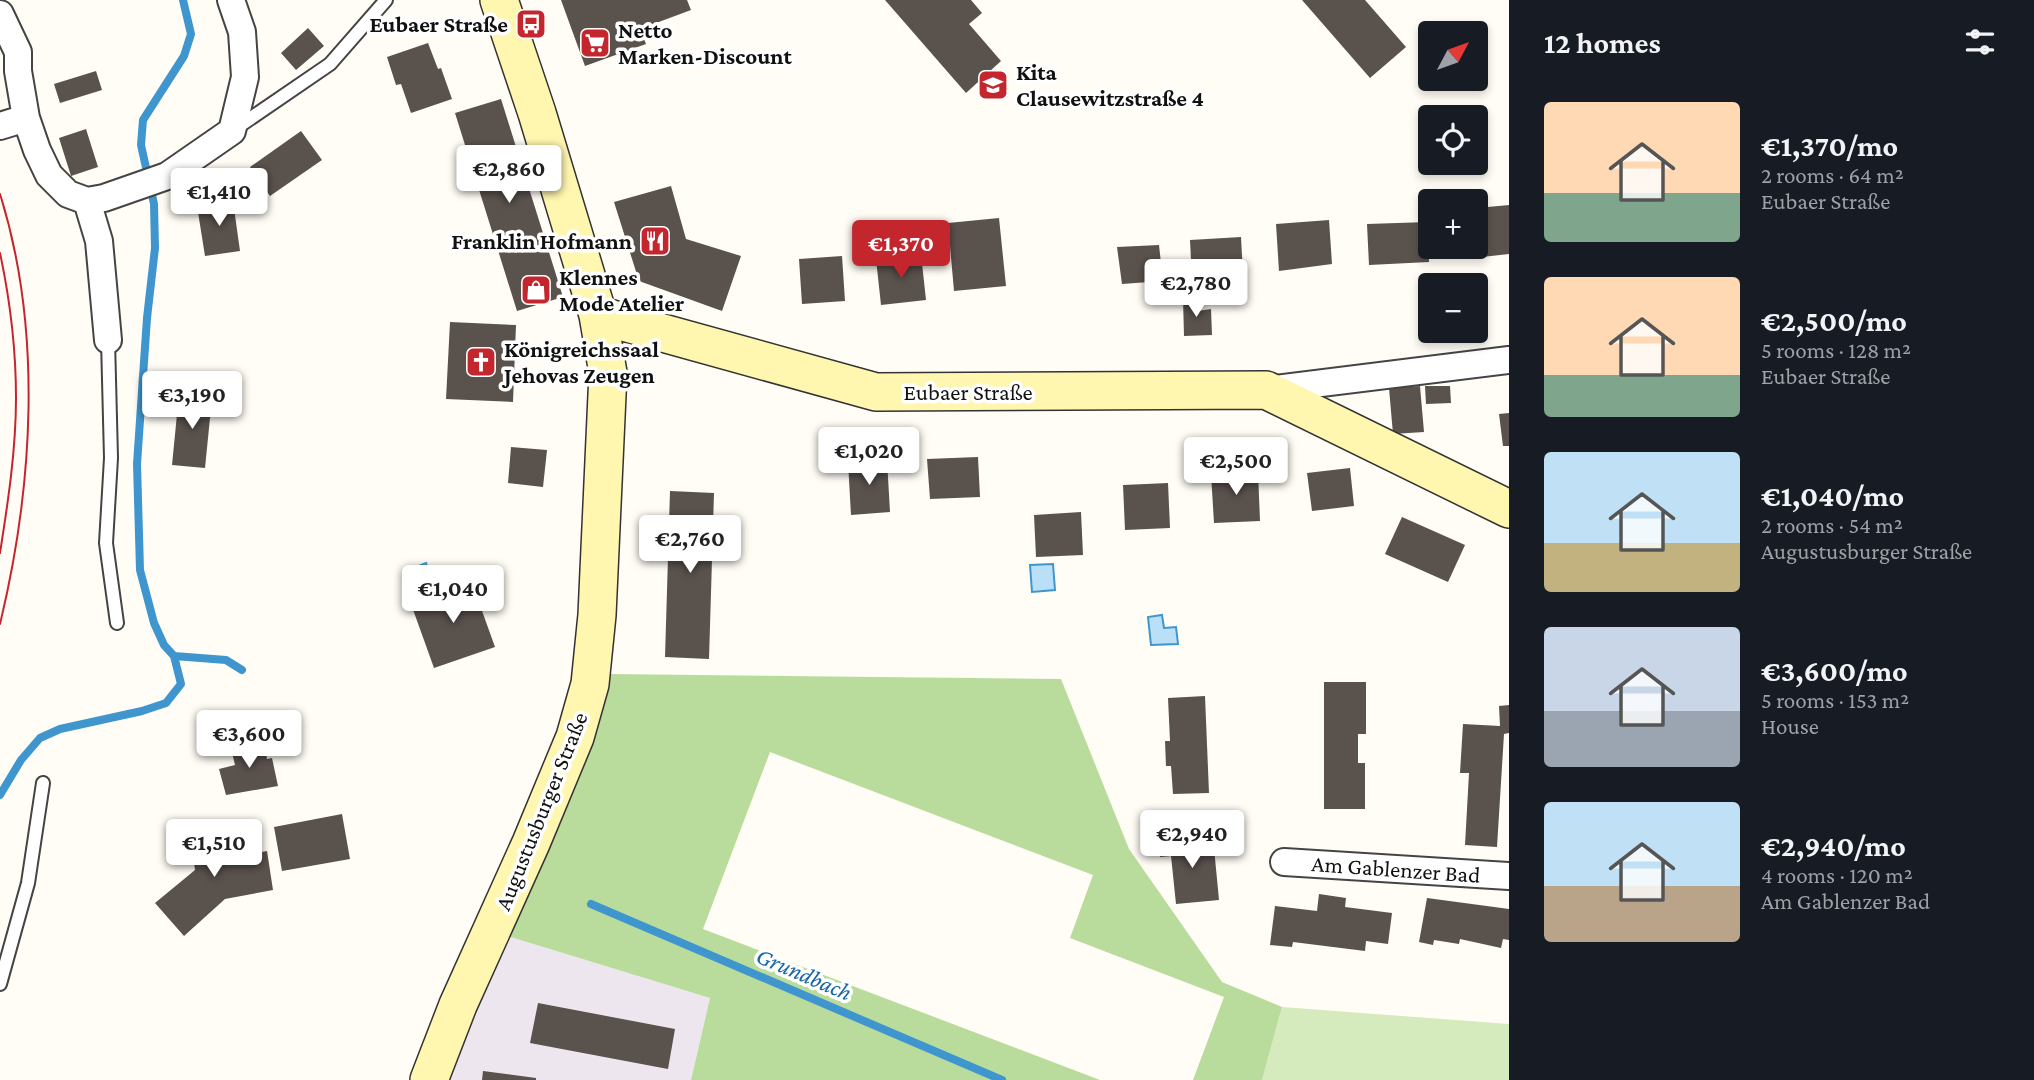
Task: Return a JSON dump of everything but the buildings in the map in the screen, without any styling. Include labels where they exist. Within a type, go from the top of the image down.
[{"type":"main road","name":"Augustusburger Straße","points":[[429,1080],[458,1005],[575,737],[590,684],[597,615],[608,373],[598,315],[540,122],[499,0]]},
{"type":"main road","name":"Eubaer Straße","points":[[598,315],[876,392],[1265,390],[1509,509]]},
{"type":"street","points":[[0,14],[18,52],[18,71],[26,118],[37,150],[49,175],[68,194],[87,201],[167,176],[232,131],[245,77],[242,32],[231,0]]},
{"type":"street","points":[[0,127],[26,118]]},
{"type":"street","points":[[87,201],[99,241],[108,340]]},
{"type":"street","name":"Eubaer Straße","points":[[1265,390],[1509,360]]},
{"type":"street","name":"Am Gablenzer Bad","points":[[1284,862],[1509,876]]},
{"type":"lane","points":[[232,131],[330,64],[386,0]]},
{"type":"lane","points":[[108,340],[111,458],[106,543],[117,623]]},
{"type":"lane","points":[[0,984],[28,883],[43,783]]},
{"type":"shaded area","points":[[497,933],[710,998],[691,1080],[441,1080]]},
{"type":"green space","points":[[608,674],[1061,679],[1129,849],[1222,982],[1282,1007],[1262,1080],[1193,1080],[1224,997],[1070,938],[1093,875],[770,752],[703,929],[1100,1080],[691,1080],[710,998],[497,933]]},
{"type":"green space","points":[[1282,1007],[1509,1024],[1509,1080],[1262,1080]]},
{"type":"water","points":[[426,563],[434,587],[415,595],[406,571]]},
{"type":"water","points":[[1053,564],[1055,590],[1032,592],[1030,565]]},
{"type":"water","points":[[1162,615],[1164,628],[1176,627],[1178,644],[1151,645],[1148,617]]},
{"type":"waterway","points":[[0,795],[21,760],[40,738],[60,729],[166,703],[181,684],[174,656],[164,645],[154,623],[140,570],[137,464],[147,318],[155,248],[154,204],[141,145],[143,120],[184,56],[191,34],[183,0]]},
{"type":"waterway","name":"Grundbach","points":[[174,656],[226,660],[242,670]]},
{"type":"waterway","name":"Grundbach","points":[[591,904],[1002,1080]]},
{"type":"tram line","points":[[0,194],[14,246],[28,354],[26,464],[20,518],[0,624]]},
{"type":"tram line","points":[[0,253],[12,325],[16,398],[9,495],[0,553]]},
{"type":"place","name":"Eubaer Straße","points":[[531,24]]},
{"type":"place","name":"Netto Marken-Discount","points":[[595,43]]},
{"type":"place","name":"Kita Clausewitzstraße 4","points":[[993,85]]},
{"type":"place","name":"Franklin Hofmann","points":[[655,241]]},
{"type":"place","name":"Klennes Mode Atelier","points":[[536,290]]},
{"type":"place","name":"Königreichssaal Jehovas Zeugen","points":[[481,362]]}]
